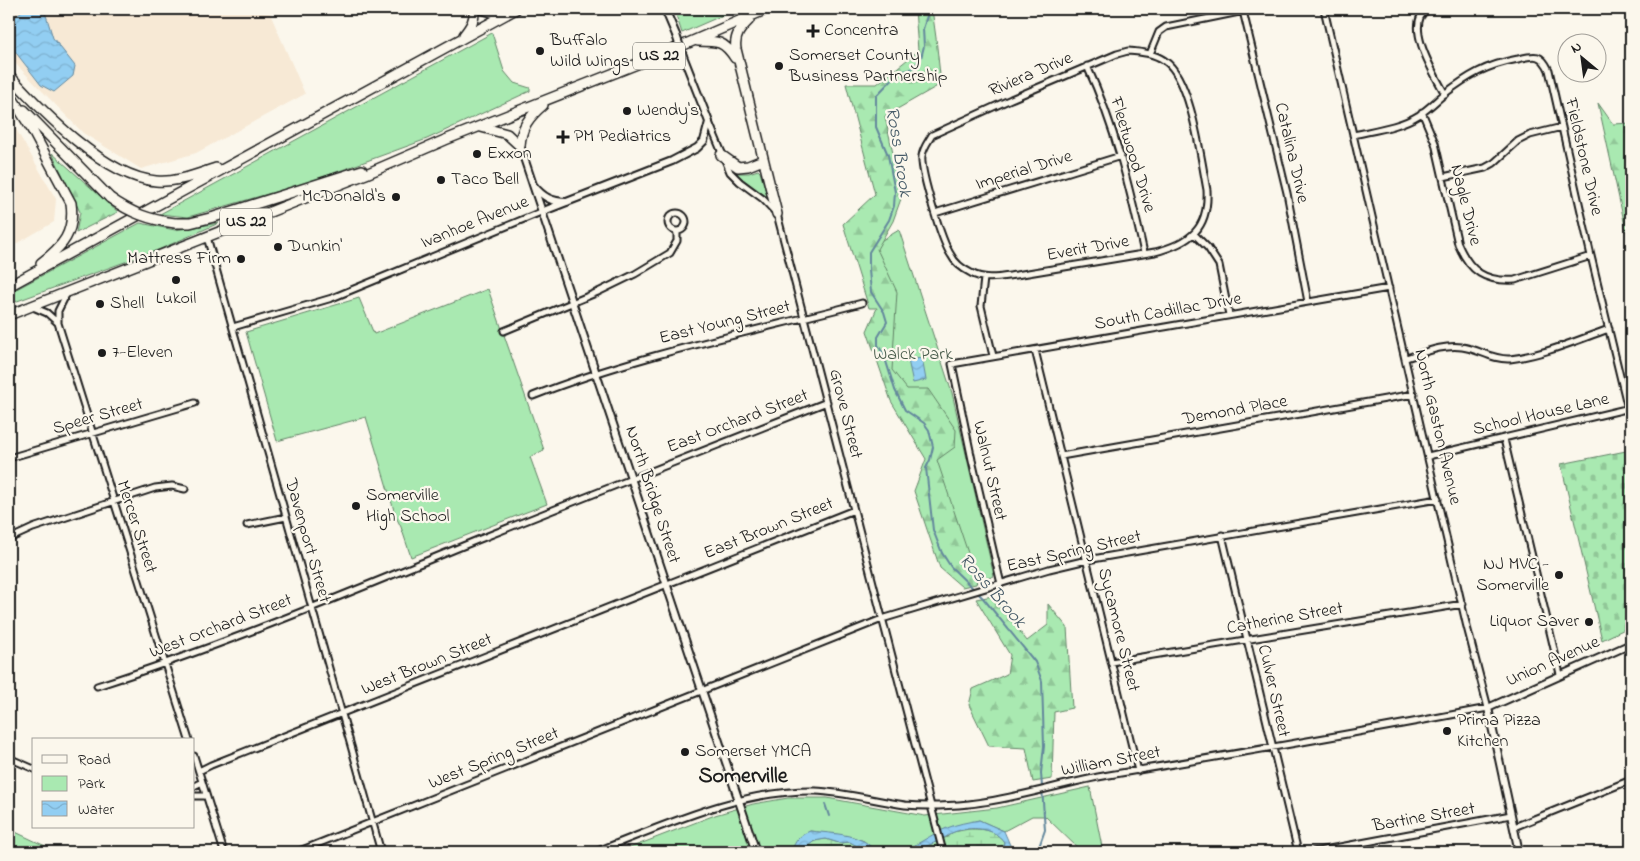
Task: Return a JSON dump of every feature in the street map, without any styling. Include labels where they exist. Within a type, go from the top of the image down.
[{"type":"highway","points":[[462,38],[475,18],[474,9]]},
{"type":"highway","points":[[482,9],[492,12],[513,10]]},
{"type":"highway","name":"US 22","points":[[9,315],[67,294],[478,127],[550,100],[768,9]]},
{"type":"highway","points":[[9,286],[513,10]]},
{"type":"highway","points":[[756,14],[740,29],[735,42],[738,63],[778,214]]},
{"type":"highway","points":[[694,41],[711,41],[723,44],[730,50],[738,63]]},
{"type":"highway","points":[[9,74],[48,115],[85,147],[120,170],[138,178],[157,182],[173,181],[240,160]]},
{"type":"highway","points":[[10,94],[67,194],[72,213],[71,224],[64,241],[55,252],[23,278]]},
{"type":"highway","points":[[10,94],[110,198],[130,211],[149,219],[175,223],[190,223],[214,217],[424,149]]},
{"type":"highway","points":[[520,146],[522,131],[528,119],[550,100]]},
{"type":"highway","points":[[478,127],[507,134],[520,146]]},
{"type":"highway","points":[[722,155],[738,167],[748,166],[763,160]]},
{"type":"street","points":[[666,9],[708,122],[734,177],[757,194],[778,214]]},
{"type":"street","points":[[1229,315],[1219,264],[1208,248],[1194,234],[1203,220],[1208,202],[1186,92],[1176,72],[1164,60],[1150,54],[1159,32],[1166,27],[1254,9]]},
{"type":"street","name":"North Gaston Avenue","points":[[1324,9],[1488,708],[1519,852]]},
{"type":"street","points":[[1428,9],[1425,11],[1420,22],[1420,40],[1432,70],[1445,94]]},
{"type":"street","name":"Catalina Drive","points":[[1243,11],[1287,193],[1308,302]]},
{"type":"street","name":"Riviera Drive","points":[[935,213],[922,168],[922,155],[925,145],[932,136],[1087,66],[1128,51],[1150,54]]},
{"type":"street","name":"Fieldstone Drive","points":[[1353,135],[1408,121],[1473,73],[1489,66],[1534,56],[1545,61],[1549,70],[1591,256],[1630,408]]},
{"type":"street","name":"Fleetwood Drive","points":[[1087,66],[1098,89],[1121,156],[1144,253]]},
{"type":"street","name":"Nagle Drive","points":[[1422,112],[1435,143],[1458,244],[1464,258],[1471,267],[1480,274],[1505,281],[1516,280],[1591,256]]},
{"type":"street","name":"Ivanhoe Avenue","points":[[233,327],[332,298],[686,155],[704,141],[708,122]]},
{"type":"street","points":[[1443,177],[1486,168],[1518,141],[1530,135],[1562,126]]},
{"type":"street","name":"North Bridge Street","points":[[520,146],[756,852]]},
{"type":"street","name":"Imperial Drive","points":[[935,213],[1121,156]]},
{"type":"street","points":[[532,183],[548,199],[571,202]]},
{"type":"street","points":[[935,213],[944,244],[950,255],[970,273],[984,278],[981,306],[993,356]]},
{"type":"street","name":"Grove Street","points":[[778,214],[942,849]]},
{"type":"street","points":[[504,331],[572,303],[635,274],[665,257],[675,245],[677,231]]},
{"type":"street","name":"Everit Drive","points":[[984,278],[1016,275],[1170,248],[1194,234]]},
{"type":"street","name":"Davenport Street","points":[[207,237],[380,852]]},
{"type":"street","name":"South Cadillac Drive","points":[[952,364],[1389,288]]},
{"type":"street","points":[[58,323],[58,312],[67,294]]},
{"type":"street","name":"East Young Street","points":[[533,396],[595,372],[646,357],[862,303]]},
{"type":"street","points":[[33,307],[47,313],[58,323]]},
{"type":"street","name":"Mercer Street","points":[[58,323],[188,738]]},
{"type":"street","points":[[1406,358],[1454,346],[1470,349],[1494,358],[1511,358],[1561,346],[1609,329]]},
{"type":"street","name":"Sycamore Street","points":[[1035,350],[1138,771]]},
{"type":"street","name":"Walnut Street","points":[[952,364],[1001,584]]},
{"type":"street","name":"Demond Place","points":[[1061,456],[1414,394]]},
{"type":"street","name":"East Orchard Street","points":[[631,478],[826,402]]},
{"type":"street","name":"Speer Street","points":[[9,458],[195,403]]},
{"type":"street","name":"School House Lane","points":[[1428,456],[1630,408]]},
{"type":"street","points":[[1504,439],[1560,674]]},
{"type":"street","name":"West Orchard Street","points":[[97,686],[165,664],[311,608],[631,478]]},
{"type":"street","points":[[9,539],[33,528],[164,486],[185,489]]},
{"type":"street","name":"East Spring Street","points":[[701,692],[882,619],[1087,560],[1222,535],[1438,499]]},
{"type":"street","name":"East Brown Street","points":[[665,584],[854,510]]},
{"type":"street","points":[[247,525],[286,517]]},
{"type":"street","name":"Culver Street","points":[[1222,535],[1298,852]]},
{"type":"street","name":"West Brown Street","points":[[199,772],[211,765],[665,584]]},
{"type":"street","name":"Catherine Street","points":[[1111,662],[1463,604]]},
{"type":"street","name":"Union Avenue","points":[[1488,708],[1560,674],[1631,644]]},
{"type":"street","name":"West Spring Street","points":[[297,852],[701,692]]},
{"type":"street","name":"William Street","points":[[595,852],[738,800],[782,793],[814,791],[834,792],[905,805],[931,807],[970,804],[1090,779],[1488,708]]},
{"type":"street","points":[[9,758],[32,768]]},
{"type":"street","points":[[195,759],[224,852]]},
{"type":"street","points":[[1514,827],[1631,780]]},
{"type":"street","points":[[195,786],[202,782]]},
{"type":"street","points":[[195,796],[206,796]]},
{"type":"street","name":"Bartine Street","points":[[1312,852],[1511,816]]},
{"type":"shaded area","points":[[9,9],[268,9],[305,94],[196,153],[141,169],[83,133],[9,57]]},
{"type":"shaded area","points":[[9,117],[56,199],[54,222],[9,248]]},
{"type":"green space","points":[[674,9],[737,9],[682,33]]},
{"type":"green space","points":[[915,9],[932,9],[941,84],[885,116],[902,196],[893,221],[877,249],[897,292],[892,370],[907,389],[928,389],[956,430],[955,447],[937,460],[977,580],[976,584],[962,587],[940,568],[914,491],[926,459],[891,401],[867,331],[877,308],[869,308],[843,224],[875,194],[846,84],[877,84],[918,51]]},
{"type":"green space","points":[[492,33],[504,71],[514,83],[530,88],[530,91],[427,139],[309,182],[188,217],[160,214]]},
{"type":"green space","points":[[1598,103],[1613,124],[1631,123],[1631,253]]},
{"type":"green space","points":[[52,153],[118,212],[76,233],[80,212]]},
{"type":"green space","points":[[758,170],[766,196],[735,173],[749,173]]},
{"type":"green space","points":[[140,223],[175,230],[219,223],[158,250],[9,304],[9,293]]},
{"type":"green space","name":"Walck Park","points":[[899,230],[952,393],[994,576],[975,583],[930,474],[937,452],[908,406],[887,361],[872,246]]},
{"type":"green space","points":[[488,289],[544,450],[530,457],[547,504],[411,557],[396,517],[366,417],[277,441],[246,332],[359,298],[374,334]]},
{"type":"green space","points":[[1631,450],[1631,626],[1602,640],[1561,464]]},
{"type":"green space","points":[[993,596],[1027,641],[1048,625],[1048,604],[1067,627],[1072,708],[1054,712],[1052,779],[1033,782],[1026,748],[989,746],[969,705],[973,689],[1007,674],[1010,655],[976,599]]},
{"type":"green space","points":[[1090,787],[1103,852],[1082,852],[1045,816],[1032,816],[1004,831],[979,820],[900,852],[875,851],[864,841],[853,837],[810,831],[794,845],[792,852],[619,852],[715,815],[753,804],[788,798],[827,798],[925,816],[997,808]]},
{"type":"green space","points":[[9,829],[58,852],[9,852]]},
{"type":"green space","points":[[969,829],[984,830],[997,834],[1004,842],[1002,852],[913,852],[947,837],[953,832]]},
{"type":"green space","points":[[826,839],[839,843],[850,842],[868,852],[803,852],[813,842]]},
{"type":"water","points":[[24,9],[43,10],[53,38],[75,66],[73,76],[54,92],[41,85],[10,45],[9,22]]},
{"type":"water","points":[[922,358],[926,380],[913,383],[908,360]]},
{"type":"water","points":[[979,820],[1004,831],[1013,852],[1002,852],[1004,842],[994,833],[981,829],[967,829],[954,832],[923,848],[900,852],[947,828]]},
{"type":"water","points":[[810,831],[849,836],[864,842],[875,850],[884,852],[868,852],[850,842],[839,843],[826,839],[814,841],[803,852],[792,852],[798,839]]},
{"type":"waterway","name":"Ross Brook","points":[[927,9],[923,29],[924,46],[921,58],[914,67],[899,72],[876,96],[876,127],[888,155],[895,192],[894,206],[889,220],[869,252],[871,292],[884,312],[887,322],[878,337],[878,345],[884,355],[895,390],[905,410],[924,423],[929,430],[933,447],[926,468],[933,530],[942,553],[951,567],[983,598],[1035,662],[1042,681],[1044,746],[1041,773],[1045,830],[1040,844],[1040,852]]},
{"type":"waterway","points":[[825,804],[829,816]]},
{"type":"place","name":"Concentra","points":[[813,31]]},
{"type":"place","name":"Buffalo Wild Wings","points":[[540,51]]},
{"type":"place","name":"Somerset County Business Partnership","points":[[779,66]]},
{"type":"place","name":"Wendy's","points":[[627,111]]},
{"type":"place","name":"PM Pediatrics","points":[[563,137]]},
{"type":"place","name":"Exxon","points":[[477,154]]},
{"type":"place","name":"Taco Bell","points":[[441,180]]},
{"type":"place","name":"McDonald's","points":[[396,197]]},
{"type":"place","name":"Dunkin'","points":[[278,247]]},
{"type":"place","name":"Mattress Firm","points":[[241,259]]},
{"type":"place","name":"Lukoil","points":[[176,280]]},
{"type":"place","name":"Shell","points":[[100,304]]},
{"type":"place","name":"7-Eleven","points":[[102,353]]},
{"type":"place","name":"Somerville High School","points":[[356,506]]},
{"type":"place","name":"NJ MVC - Somerville","points":[[1559,575]]},
{"type":"place","name":"Liquor Saver","points":[[1589,622]]},
{"type":"place","name":"Prima Pizza Kitchen","points":[[1447,731]]},
{"type":"place","name":"Somerset YMCA","points":[[685,752]]},
{"type":"district","name":"Somerville","points":[[743,777]]}]
